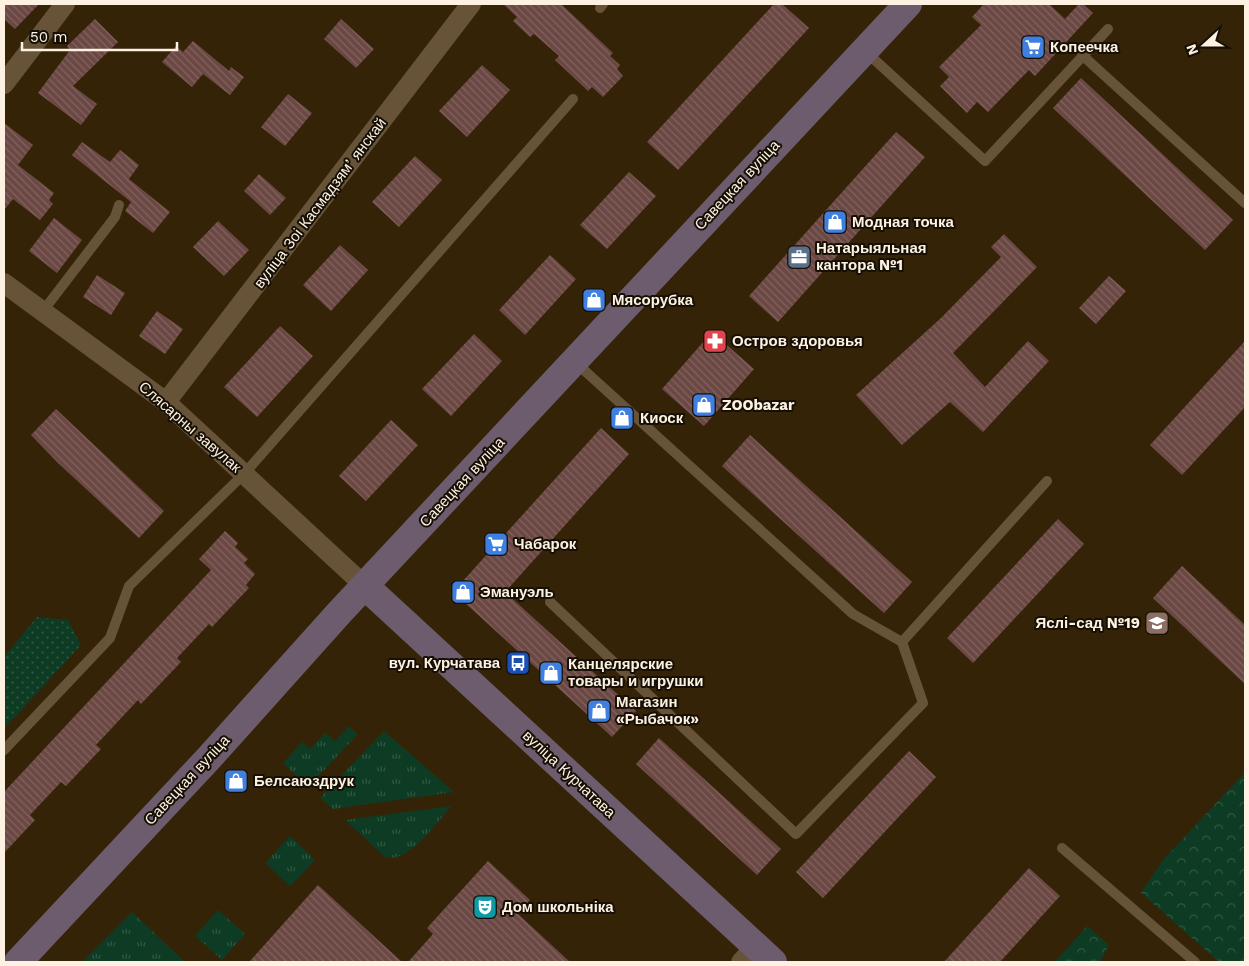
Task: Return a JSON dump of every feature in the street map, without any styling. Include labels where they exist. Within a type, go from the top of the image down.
[{"type":"main road","name":"Савецкая вуліца","points":[[18,962],[208,759],[365,586],[574,361],[908,4]]},
{"type":"main road","name":"вуліца Курчатава","points":[[365,586],[756,957]]},
{"type":"street","points":[[4,84],[65,4]]},
{"type":"street","name":"вуліца Зоі Касмадзямʼянскай","points":[[166,402],[471,4]]},
{"type":"street","name":"Слясарны завулак","points":[[4,283],[166,402],[365,586]]},
{"type":"lane","points":[[864,50],[985,161],[1108,29]]},
{"type":"lane","points":[[1082,55],[1245,203]]},
{"type":"lane","points":[[4,750],[110,638],[129,586],[244,474],[572,99]]},
{"type":"lane","points":[[43,312],[114,218],[119,205]]},
{"type":"lane","points":[[550,602],[796,834],[923,703],[902,642],[853,614],[574,361]]},
{"type":"lane","points":[[902,642],[1047,481]]},
{"type":"lane","points":[[1062,848],[1195,962]]},
{"type":"green space","points":[[37,617],[68,620],[81,645],[4,729],[4,657]]},
{"type":"green space","points":[[349,726],[358,734],[308,787],[283,763],[302,742],[310,749],[325,733],[335,741]]},
{"type":"green space","points":[[384,731],[454,792],[333,809],[320,798]]},
{"type":"green space","points":[[1245,772],[1245,962],[1219,962],[1141,893],[1163,860]]},
{"type":"green space","points":[[452,806],[422,840],[403,855],[394,858],[385,857],[345,820]]},
{"type":"green space","points":[[290,836],[315,860],[290,886],[265,863]]},
{"type":"green space","points":[[218,910],[245,934],[222,960],[195,936]]},
{"type":"green space","points":[[132,912],[185,962],[82,962]]},
{"type":"green space","points":[[1087,926],[1109,945],[1100,962],[1055,962]]},
{"type":"building","points":[[4,4],[39,4],[15,29],[4,19]]},
{"type":"building","points":[[503,4],[561,4],[613,53],[610,56],[620,65],[617,69],[623,76],[603,97],[592,87],[588,91],[555,60],[559,56],[534,34],[530,37],[513,21],[517,17]]},
{"type":"building","points":[[774,4],[782,4],[809,28],[678,170],[647,142]]},
{"type":"building","points":[[984,4],[1049,4],[1065,19],[1079,4],[1083,4],[1093,13],[1035,76],[1029,70],[988,112],[977,102],[967,113],[940,86],[949,77],[939,67],[981,25],[972,17]]},
{"type":"building","points":[[95,19],[118,42],[73,86],[97,104],[81,125],[38,93],[70,50],[67,46]]},
{"type":"building","points":[[341,19],[374,49],[356,68],[324,39]]},
{"type":"building","points":[[193,41],[229,71],[231,67],[244,77],[230,95],[203,74],[192,87],[162,62],[176,46],[183,52]]},
{"type":"building","points":[[482,65],[510,90],[467,137],[439,111]]},
{"type":"building","points":[[1081,78],[1233,220],[1205,250],[1053,108]]},
{"type":"building","points":[[288,94],[312,113],[285,146],[261,127]]},
{"type":"building","points":[[4,123],[33,145],[18,165],[54,193],[49,200],[53,204],[40,220],[13,199],[4,210]]},
{"type":"building","points":[[896,132],[925,157],[778,322],[749,296]]},
{"type":"building","points":[[82,142],[110,162],[120,150],[139,165],[129,179],[170,212],[153,233],[125,211],[131,202],[72,155]]},
{"type":"building","points":[[415,156],[442,180],[399,227],[372,202]]},
{"type":"building","points":[[629,172],[656,196],[607,249],[580,225]]},
{"type":"building","points":[[259,174],[286,198],[270,215],[244,191]]},
{"type":"building","points":[[54,218],[82,240],[57,273],[29,251]]},
{"type":"building","points":[[218,221],[249,250],[224,276],[193,247]]},
{"type":"building","points":[[1004,234],[1037,267],[953,353],[985,387],[1028,341],[1049,361],[983,432],[950,402],[902,445],[856,395],[941,318],[1001,257],[991,247]]},
{"type":"building","points":[[340,245],[368,270],[331,311],[303,285]]},
{"type":"building","points":[[550,255],[576,279],[525,335],[499,310]]},
{"type":"building","points":[[97,275],[125,293],[111,315],[83,297]]},
{"type":"building","points":[[1109,276],[1126,291],[1096,324],[1079,308]]},
{"type":"building","points":[[157,311],[183,329],[165,354],[139,336]]},
{"type":"building","points":[[280,326],[313,356],[257,417],[224,387]]},
{"type":"building","points":[[712,332],[754,369],[704,426],[662,389]]},
{"type":"building","points":[[474,334],[502,361],[451,416],[422,389]]},
{"type":"building","points":[[1245,341],[1245,407],[1182,475],[1150,445]]},
{"type":"building","points":[[56,409],[164,511],[139,538],[57,462],[31,435]]},
{"type":"building","points":[[391,420],[418,445],[366,501],[339,476]]},
{"type":"building","points":[[601,428],[629,454],[505,592],[636,711],[612,737],[453,592]]},
{"type":"building","points":[[750,435],[912,582],[884,613],[722,466]]},
{"type":"building","points":[[1058,519],[1084,544],[973,663],[947,638]]},
{"type":"building","points":[[225,531],[238,543],[235,547],[248,559],[244,563],[255,574],[246,585],[249,588],[212,627],[209,624],[177,658],[181,662],[141,704],[138,700],[96,745],[101,749],[66,786],[61,782],[30,815],[35,820],[4,853],[4,792],[211,570],[199,559]]},
{"type":"building","points":[[1182,566],[1245,625],[1245,684],[1153,598]]},
{"type":"building","points":[[659,738],[781,849],[757,875],[636,764]]},
{"type":"building","points":[[909,751],[936,777],[823,898],[796,872]]},
{"type":"building","name":"Дом школьніка","points":[[488,861],[530,900],[518,914],[570,962],[408,962],[433,934],[427,928]]},
{"type":"building","points":[[1029,868],[1060,896],[1000,962],[944,962]]},
{"type":"building","points":[[318,885],[402,962],[249,962]]},
{"type":"place","name":"Копеечка","points":[[1033,47]]},
{"type":"place","name":"Модная точка","points":[[835,222]]},
{"type":"place","name":"Натарыяльная кантора №1","points":[[799,257]]},
{"type":"place","name":"Мясорубка","points":[[594,300]]},
{"type":"place","name":"Остров здоровья","points":[[715,341]]},
{"type":"place","name":"ZOObazar","points":[[704,405]]},
{"type":"place","name":"Киоск","points":[[622,418]]},
{"type":"place","name":"Чабарок","points":[[496,544]]},
{"type":"place","name":"Эмануэль","points":[[463,592]]},
{"type":"place","name":"Яслі-сад №19","points":[[1157,623]]},
{"type":"place","name":"вул. Курчатава","points":[[518,663]]},
{"type":"place","name":"Канцелярские товары и игрушки","points":[[551,673]]},
{"type":"place","name":"Магазин «Рыбачок»","points":[[599,711]]},
{"type":"place","name":"Белсаюздрук","points":[[236,781]]},
{"type":"place","name":"Дом школьніка","points":[[485,907]]}]
